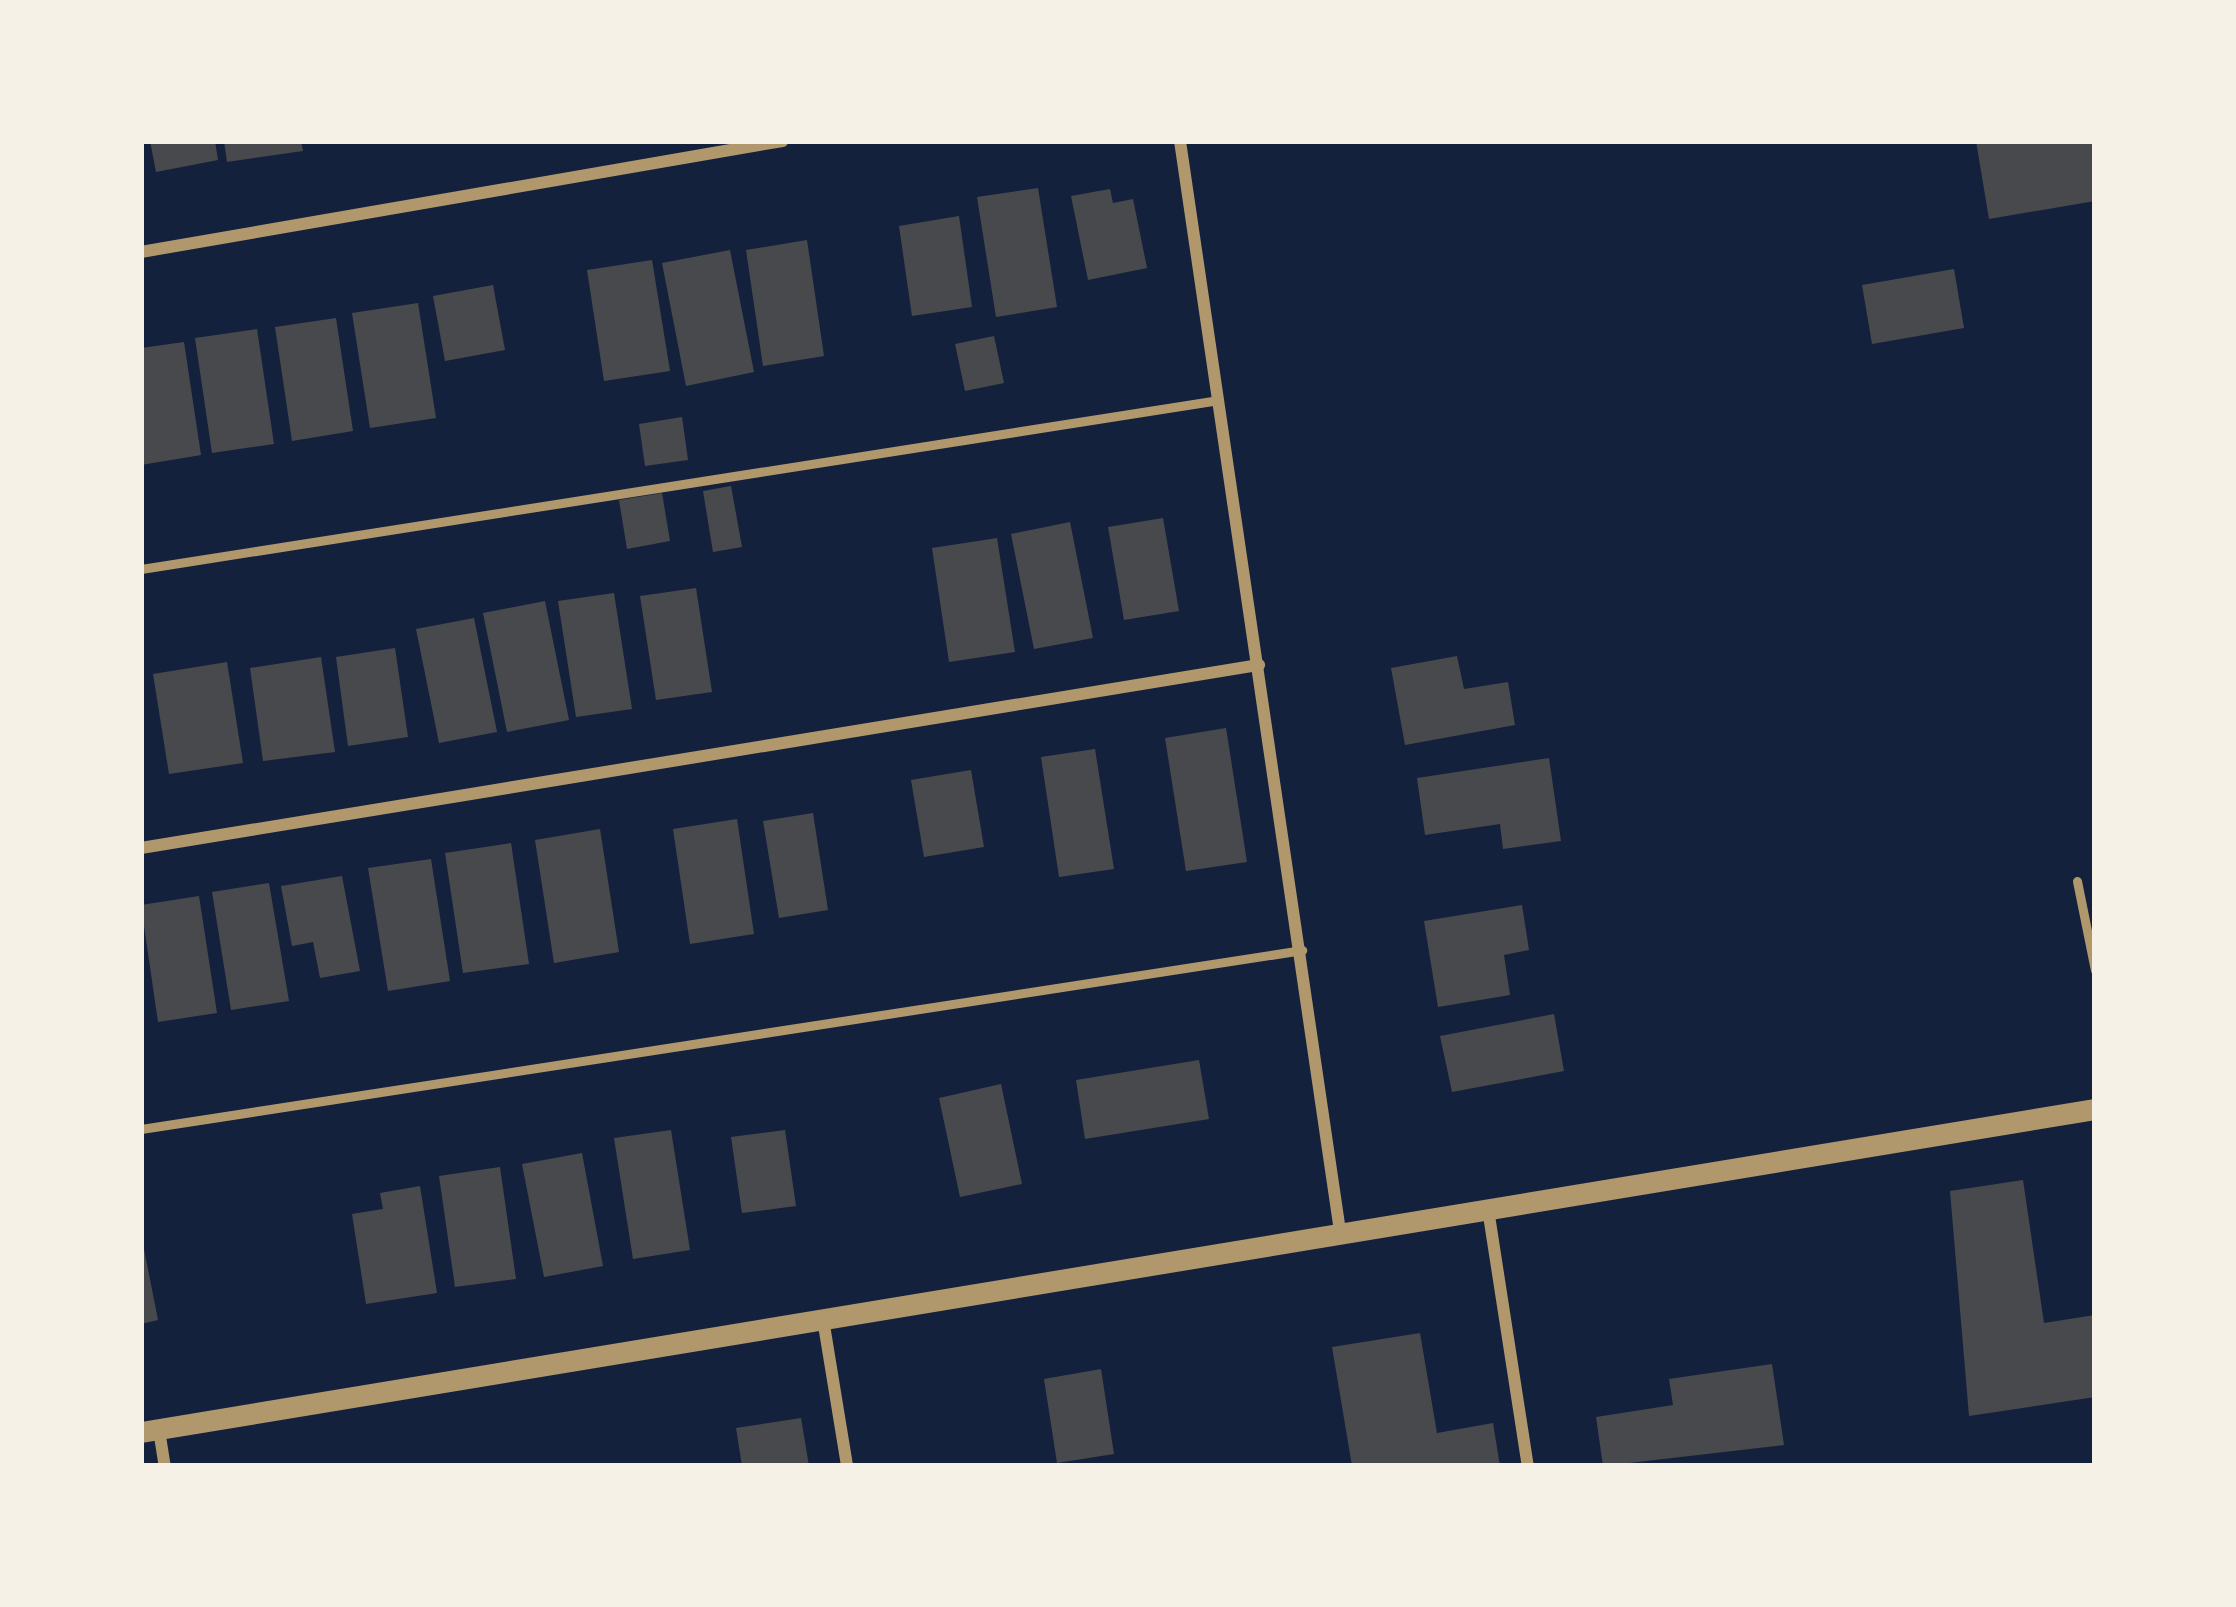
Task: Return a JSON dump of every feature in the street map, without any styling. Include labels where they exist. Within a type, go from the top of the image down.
[{"type":"street","points":[[141,253],[782,141]]},
{"type":"street","points":[[1180,141],[1340,1232]]},
{"type":"street","points":[[141,848],[1259,665]]},
{"type":"street","points":[[165,1466],[150,1431],[2095,1109]]},
{"type":"street","points":[[1488,1209],[1528,1466]]},
{"type":"street","points":[[823,1319],[847,1466]]},
{"type":"lane","points":[[141,569],[1219,400]]},
{"type":"lane","points":[[2077,881],[2095,970]]},
{"type":"lane","points":[[141,1129],[1302,950]]},
{"type":"building","points":[[150,141],[215,141],[218,160],[156,172]]},
{"type":"building","points":[[224,141],[301,141],[303,151],[227,162]]},
{"type":"building","points":[[1976,141],[2095,141],[2095,201],[1989,219]]},
{"type":"building","points":[[1038,188],[1057,307],[996,317],[977,197]]},
{"type":"building","points":[[1110,189],[1113,203],[1133,199],[1147,268],[1088,280],[1071,196]]},
{"type":"building","points":[[959,216],[972,307],[912,316],[899,226]]},
{"type":"building","points":[[807,240],[824,356],[763,366],[746,250]]},
{"type":"building","points":[[730,250],[754,372],[686,386],[662,263]]},
{"type":"building","points":[[652,260],[670,371],[604,381],[587,270]]},
{"type":"building","points":[[1954,269],[1964,328],[1872,344],[1862,285]]},
{"type":"building","points":[[493,285],[505,350],[445,361],[433,296]]},
{"type":"building","points":[[418,303],[436,418],[370,428],[352,313]]},
{"type":"building","points":[[336,318],[353,431],[292,441],[275,327]]},
{"type":"building","points":[[257,329],[274,444],[212,453],[195,338]]},
{"type":"building","points":[[994,336],[1004,383],[965,391],[955,344]]},
{"type":"building","points":[[184,342],[201,455],[141,465],[141,348]]},
{"type":"building","points":[[682,417],[688,460],[645,466],[639,424]]},
{"type":"building","points":[[731,486],[742,547],[713,552],[703,491]]},
{"type":"building","points":[[662,493],[670,541],[627,549],[619,500]]},
{"type":"building","points":[[1163,518],[1179,611],[1124,620],[1108,527]]},
{"type":"building","points":[[1070,522],[1093,638],[1034,649],[1011,534]]},
{"type":"building","points":[[997,538],[1015,652],[949,662],[932,548]]},
{"type":"building","points":[[696,588],[712,692],[656,700],[640,596]]},
{"type":"building","points":[[614,593],[632,709],[576,717],[558,601]]},
{"type":"building","points":[[545,601],[569,720],[507,732],[483,613]]},
{"type":"building","points":[[474,618],[497,732],[439,743],[416,629]]},
{"type":"building","points":[[395,648],[408,737],[348,746],[336,657]]},
{"type":"building","points":[[1457,656],[1464,689],[1508,682],[1515,725],[1405,745],[1391,668]]},
{"type":"building","points":[[321,657],[335,752],[263,761],[250,668]]},
{"type":"building","points":[[227,662],[243,763],[169,774],[153,674]]},
{"type":"building","points":[[1226,728],[1247,862],[1186,871],[1165,738]]},
{"type":"building","points":[[1095,749],[1114,869],[1059,877],[1041,757]]},
{"type":"building","points":[[1549,758],[1561,841],[1503,849],[1500,824],[1425,835],[1417,778]]},
{"type":"building","points":[[971,770],[984,847],[924,857],[911,780]]},
{"type":"building","points":[[813,813],[828,910],[779,918],[763,821]]},
{"type":"building","points":[[737,819],[754,934],[690,944],[673,829]]},
{"type":"building","points":[[600,829],[619,952],[554,963],[535,840]]},
{"type":"building","points":[[511,843],[529,964],[463,973],[445,853]]},
{"type":"building","points":[[431,859],[450,981],[388,991],[368,868]]},
{"type":"building","points":[[342,876],[360,971],[320,978],[313,942],[292,946],[281,886]]},
{"type":"building","points":[[269,883],[289,1001],[231,1010],[212,892]]},
{"type":"building","points":[[199,896],[217,1013],[158,1022],[141,905]]},
{"type":"building","points":[[1522,905],[1529,950],[1504,955],[1510,995],[1438,1007],[1424,921]]},
{"type":"building","points":[[1554,1014],[1564,1071],[1452,1092],[1440,1036]]},
{"type":"building","points":[[1199,1060],[1209,1119],[1085,1139],[1076,1080]]},
{"type":"building","points":[[1001,1084],[1022,1184],[960,1197],[939,1098]]},
{"type":"building","points":[[671,1130],[690,1250],[633,1259],[614,1138]]},
{"type":"building","points":[[785,1130],[796,1206],[742,1213],[731,1137]]},
{"type":"building","points":[[582,1153],[603,1266],[544,1277],[522,1164]]},
{"type":"building","points":[[500,1167],[516,1279],[455,1287],[439,1176]]},
{"type":"building","points":[[2023,1180],[2044,1323],[2095,1315],[2095,1397],[1969,1416],[1950,1191]]},
{"type":"building","points":[[420,1186],[437,1293],[366,1304],[352,1214],[383,1209],[380,1193]]},
{"type":"building","points":[[141,1245],[158,1320],[141,1324]]},
{"type":"building","points":[[1420,1333],[1437,1433],[1493,1423],[1500,1466],[1352,1466],[1332,1347]]},
{"type":"building","points":[[1772,1364],[1784,1445],[1603,1466],[1596,1417],[1673,1405],[1669,1379]]},
{"type":"building","points":[[1101,1369],[1114,1454],[1057,1463],[1044,1379]]},
{"type":"building","points":[[801,1418],[809,1466],[742,1466],[736,1428]]}]
